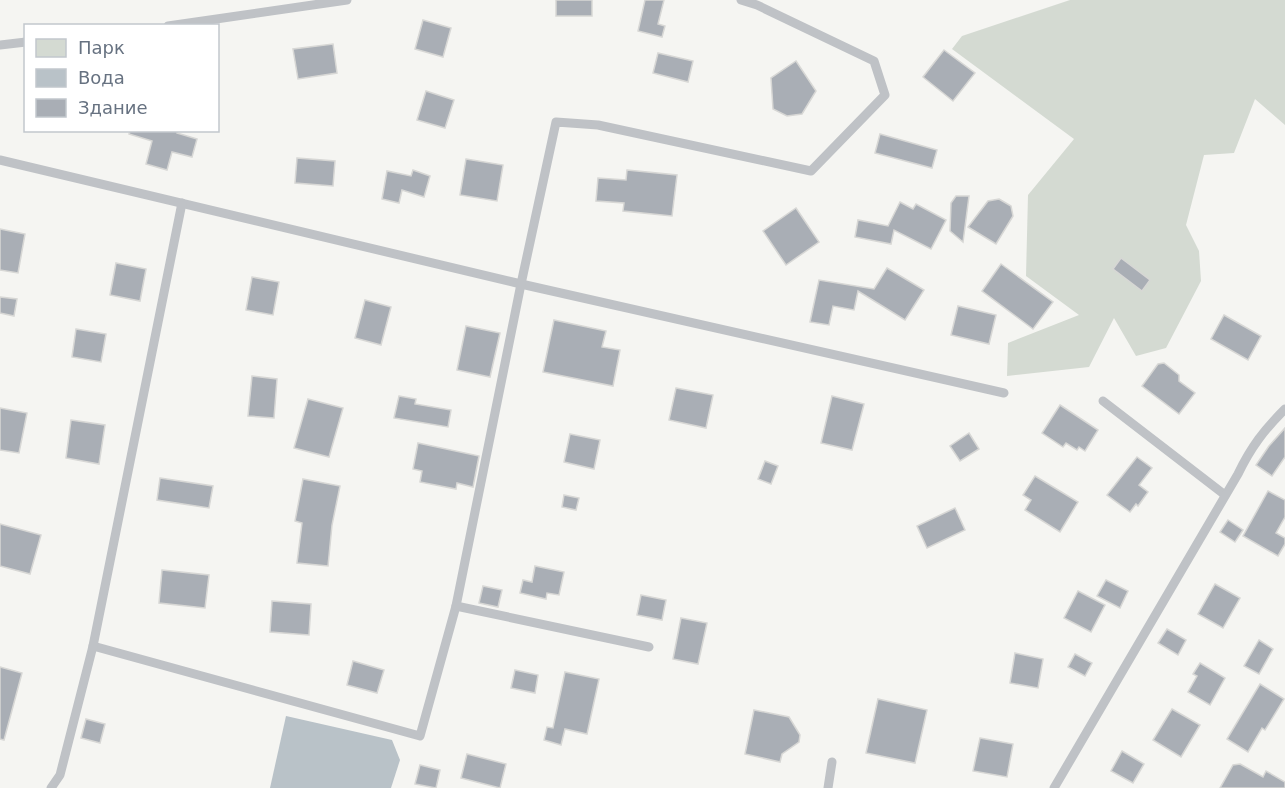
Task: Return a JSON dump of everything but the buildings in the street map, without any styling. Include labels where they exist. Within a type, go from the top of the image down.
[{"type":"lane","points":[[182,24],[347,0]]},
{"type":"lane","points":[[93,646],[420,736],[456,606],[556,122],[598,125],[812,171],[885,95],[874,61],[757,5],[741,0]]},
{"type":"lane","points":[[0,45],[24,42]]},
{"type":"lane","points":[[0,160],[521,284],[1004,393]]},
{"type":"lane","points":[[51,788],[60,775],[93,646],[182,203]]},
{"type":"lane","points":[[1103,401],[1225,495]]},
{"type":"lane","points":[[1054,788],[1260,435],[1285,409]]},
{"type":"lane","points":[[456,606],[649,647]]},
{"type":"lane","points":[[828,788],[832,762]]},
{"type":"green space","points":[[1070,0],[1285,0],[1285,125],[1255,99],[1234,153],[1204,155],[1186,225],[1199,251],[1201,281],[1166,348],[1136,356],[1114,318],[1089,367],[1007,376],[1008,343],[1079,315],[1026,276],[1028,195],[1074,139],[952,49],[962,36]]},
{"type":"water","points":[[286,716],[392,740],[400,760],[391,788],[270,788]]}]
